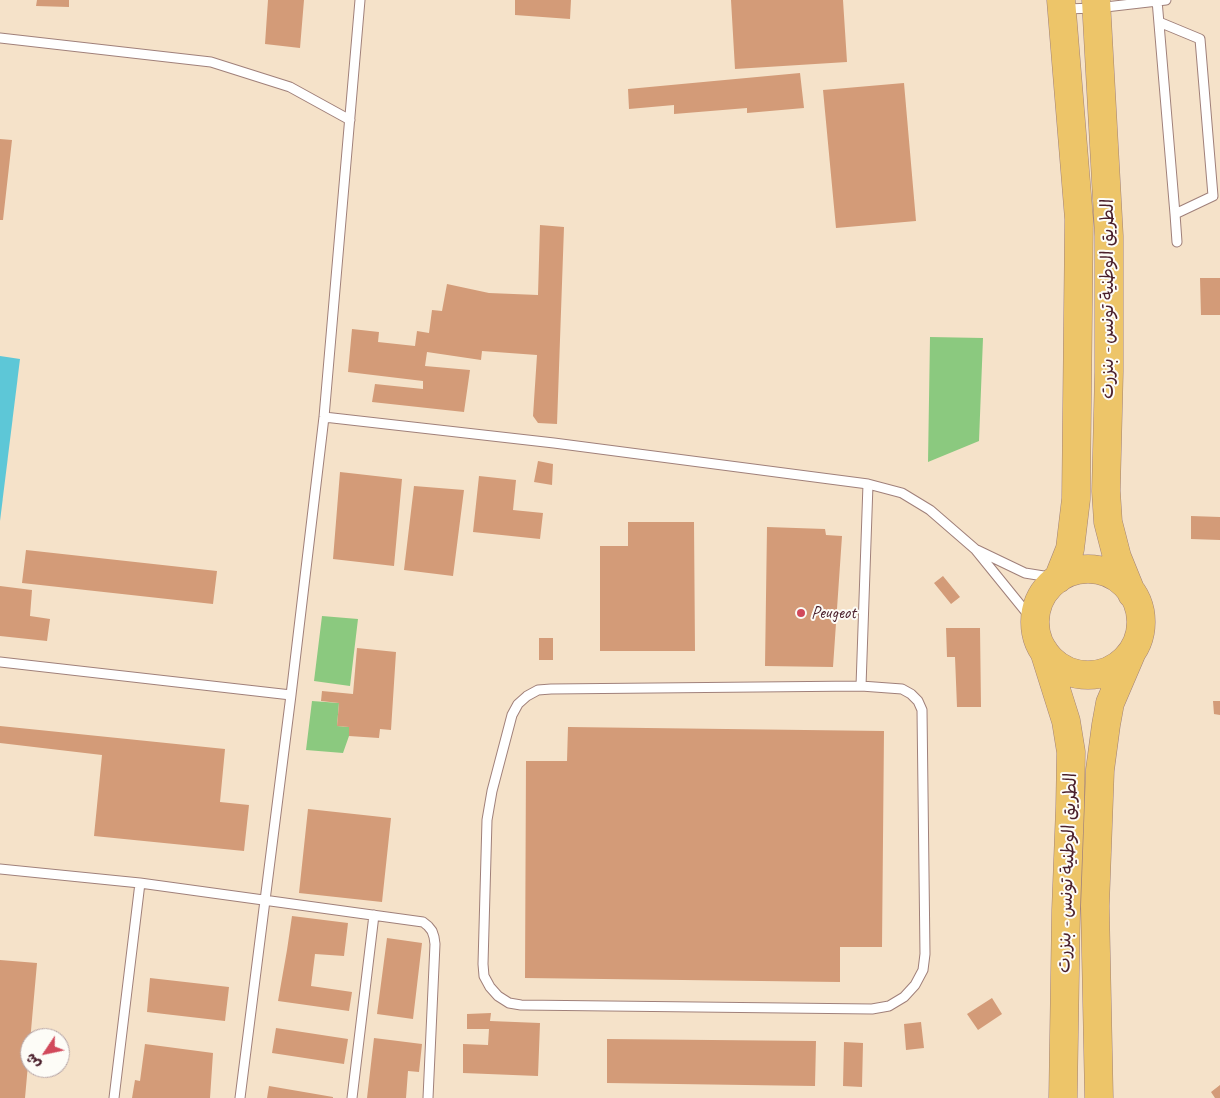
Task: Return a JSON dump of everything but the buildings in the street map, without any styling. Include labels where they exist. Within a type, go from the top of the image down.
[{"type":"main road","name":"الطريق الوطنية تونس - بنزرت","points":[[1096,4],[1109,236],[1109,372],[1106,491],[1108,522],[1117,557],[1132,594]]},
{"type":"main road","name":"الطريق الوطنية تونس - بنزرت","points":[[1058,578],[1070,549],[1076,500],[1079,229],[1062,5]]},
{"type":"main road","points":[[1092,570],[1110,574],[1118,579],[1132,594],[1139,608],[1141,626],[1139,638],[1131,654],[1118,667],[1090,676],[1072,673],[1056,665],[1044,651],[1037,636],[1035,623],[1037,608],[1045,592],[1058,578],[1074,571],[1092,570]]},
{"type":"main road","name":"الطريق الوطنية تونس - بنزرت","points":[[1044,651],[1066,721],[1071,752],[1063,1098]]},
{"type":"main road","name":"الطريق الوطنية تونس - بنزرت","points":[[1099,1098],[1095,906],[1100,770],[1110,703],[1131,654]]},
{"type":"lane","points":[[240,1098],[324,417],[360,0]]},
{"type":"lane","points":[[1062,5],[1160,0],[1159,22],[1177,242]]},
{"type":"lane","points":[[1159,22],[1200,38],[1213,196],[1175,214]]},
{"type":"lane","points":[[0,38],[211,62],[290,87],[350,120]]},
{"type":"lane","points":[[324,417],[554,443],[868,484],[902,493],[930,510],[974,549],[1035,623]]},
{"type":"lane","points":[[861,686],[868,484]]},
{"type":"lane","points":[[974,549],[1025,573],[1058,578]]},
{"type":"lane","points":[[0,662],[291,695]]},
{"type":"lane","points":[[861,686],[902,689],[918,701],[922,710],[925,954],[922,970],[915,985],[904,997],[889,1006],[872,1008],[521,1005],[509,1003],[498,996],[490,987],[484,976],[482,964],[487,820],[492,791],[512,715],[518,704],[527,696],[538,690],[861,686]]},
{"type":"lane","points":[[0,869],[140,883],[423,922],[432,931],[434,937],[428,1098]]},
{"type":"lane","points":[[114,1098],[140,883]]},
{"type":"lane","points":[[352,1098],[374,915]]},
{"type":"green space","points":[[930,337],[983,338],[979,441],[928,462]]},
{"type":"green space","points":[[322,616],[358,619],[350,686],[314,681]]},
{"type":"green space","points":[[312,701],[339,703],[337,726],[349,727],[349,736],[343,753],[306,750]]},
{"type":"water","points":[[0,356],[20,359],[0,521]]},
{"type":"place","name":"Peugeot","points":[[801,613]]}]
